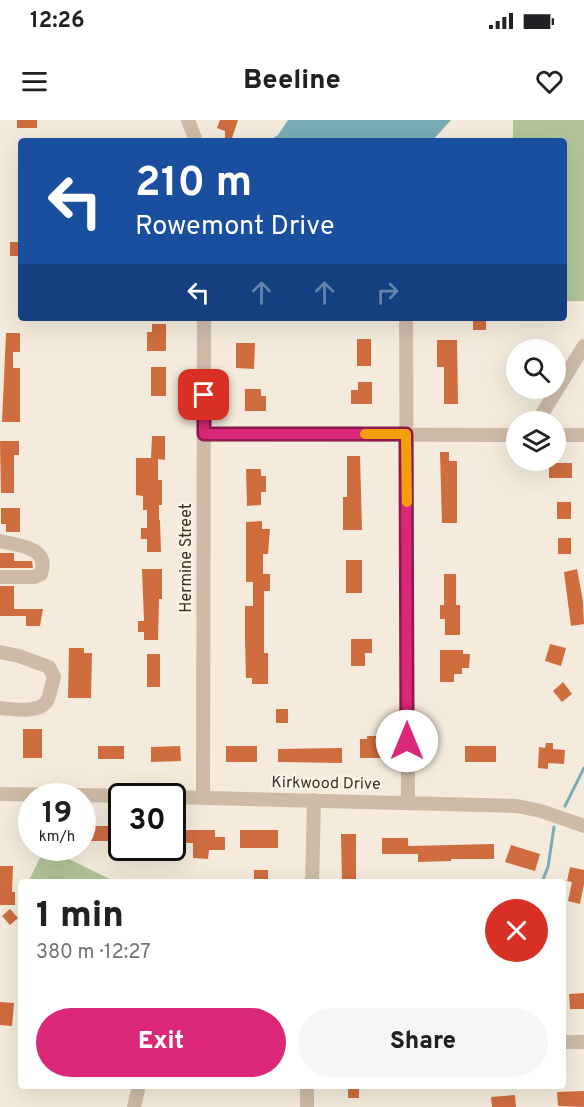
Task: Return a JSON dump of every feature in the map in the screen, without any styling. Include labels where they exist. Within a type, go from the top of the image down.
[{"type":"street","points":[[188,120],[195,138]]},
{"type":"street","name":"Hermine Street","points":[[203,798],[204,321]]},
{"type":"street","points":[[406,321],[408,802]]},
{"type":"street","points":[[544,411],[584,346]]},
{"type":"street","points":[[204,434],[506,435]]},
{"type":"street","points":[[566,435],[584,435]]},
{"type":"street","points":[[0,541],[39,553],[44,565],[41,574],[34,578],[0,578]]},
{"type":"street","points":[[0,652],[49,668],[54,677],[46,702],[39,707],[32,709],[0,708]]},
{"type":"street","points":[[0,794],[108,796]]},
{"type":"street","name":"Kirkwood Drive","points":[[186,797],[517,806],[541,811],[584,826]]},
{"type":"street","points":[[312,879],[314,800]]},
{"type":"street","points":[[566,1042],[584,1042]]},
{"type":"street","points":[[134,1107],[138,1089]]},
{"type":"street","points":[[307,1107],[308,1089]]},
{"type":"green space","points":[[513,120],[584,120],[584,301],[567,301],[567,138],[513,138]]},
{"type":"green space","points":[[38,861],[73,861],[110,879],[30,879]]},
{"type":"water","points":[[288,120],[451,120],[435,138],[273,138],[278,135]]},
{"type":"building","points":[[17,120],[37,120],[37,128],[17,128]]},
{"type":"building","points":[[220,120],[238,120],[232,138],[225,138],[225,131],[217,128]]},
{"type":"building","points":[[10,242],[18,242],[18,256],[10,256]]},
{"type":"building","points":[[473,321],[486,321],[486,330],[473,330]]},
{"type":"building","points":[[152,324],[166,324],[166,351],[147,351],[147,332],[152,332]]},
{"type":"building","points":[[6,333],[20,333],[20,352],[13,352],[13,368],[20,368],[20,422],[2,422]]},
{"type":"building","points":[[357,339],[371,339],[371,366],[357,366]]},
{"type":"building","points":[[437,340],[457,340],[458,404],[444,404],[444,367],[437,367]]},
{"type":"building","points":[[236,343],[255,343],[254,369],[236,368]]},
{"type":"building","points":[[151,367],[166,367],[166,396],[151,396]]},
{"type":"building","points":[[358,382],[372,382],[372,404],[351,404],[351,390],[358,390]]},
{"type":"building","points":[[245,389],[261,389],[261,396],[266,396],[266,411],[245,411]]},
{"type":"building","points":[[152,436],[165,436],[165,460],[158,459],[158,480],[162,480],[162,505],[159,505],[161,552],[147,552],[147,539],[141,539],[141,528],[147,528],[147,510],[143,510],[143,496],[136,495],[136,458],[151,458]]},
{"type":"building","points":[[0,441],[19,441],[19,455],[14,455],[14,493],[1,493]]},
{"type":"building","points":[[440,452],[449,452],[449,461],[457,461],[457,523],[442,523]]},
{"type":"building","points":[[347,456],[360,456],[362,530],[343,530],[343,497],[347,497]]},
{"type":"building","points":[[566,463],[572,463],[572,478],[549,478],[549,471],[566,471]]},
{"type":"building","points":[[246,469],[261,469],[261,476],[266,476],[266,492],[261,492],[261,505],[247,506]]},
{"type":"building","points":[[557,502],[571,502],[571,519],[557,519]]},
{"type":"building","points":[[1,508],[20,508],[20,532],[6,532],[6,524],[1,524]]},
{"type":"building","points":[[262,521],[262,529],[270,529],[268,554],[263,554],[263,574],[270,574],[270,591],[264,591],[264,653],[268,653],[268,684],[252,684],[252,678],[246,678],[245,606],[253,606],[253,582],[246,582],[246,522]]},
{"type":"building","points":[[558,538],[571,538],[571,554],[558,554]]},
{"type":"building","points":[[0,553],[14,553],[14,561],[32,561],[33,568],[0,568]]},
{"type":"building","points":[[346,560],[362,560],[362,593],[346,593]]},
{"type":"building","points":[[142,569],[162,569],[158,640],[144,640],[144,632],[138,632],[138,621],[144,621]]},
{"type":"building","points":[[577,569],[583,601],[584,624],[571,626],[564,572]]},
{"type":"building","points":[[444,574],[456,574],[456,605],[460,605],[460,635],[445,635],[445,619],[440,619],[440,605],[444,605]]},
{"type":"building","points":[[0,586],[14,586],[14,609],[43,609],[40,626],[26,626],[26,616],[0,616]]},
{"type":"building","points":[[351,639],[372,639],[372,653],[365,653],[365,666],[351,666]]},
{"type":"building","points":[[550,644],[566,648],[561,666],[545,661]]},
{"type":"building","points":[[69,648],[84,648],[84,653],[92,653],[91,698],[68,698]]},
{"type":"building","points":[[440,650],[463,650],[463,654],[470,654],[469,668],[462,668],[462,674],[454,674],[454,682],[440,682]]},
{"type":"building","points":[[147,654],[160,654],[160,687],[147,687]]},
{"type":"building","points":[[563,682],[572,694],[562,702],[553,691]]},
{"type":"building","points":[[276,709],[288,709],[288,723],[276,723]]},
{"type":"building","points":[[23,729],[42,729],[42,758],[23,758]]},
{"type":"building","points":[[367,736],[383,736],[383,758],[360,758],[360,739],[367,739]]},
{"type":"building","points":[[546,743],[553,743],[553,749],[565,750],[564,764],[548,763],[548,769],[538,768],[539,747],[545,748]]},
{"type":"building","points":[[98,746],[124,746],[124,759],[98,759]]},
{"type":"building","points":[[180,746],[181,761],[151,762],[151,747]]},
{"type":"building","points":[[226,746],[257,746],[257,762],[226,762]]},
{"type":"building","points":[[465,746],[496,746],[496,762],[465,762]]},
{"type":"building","points":[[342,748],[342,763],[278,762],[278,749]]},
{"type":"building","points":[[96,826],[108,826],[108,841],[96,841]]},
{"type":"building","points":[[186,830],[215,830],[215,837],[225,837],[225,850],[209,850],[208,859],[193,858],[193,843],[186,843]]},
{"type":"building","points":[[240,830],[278,830],[278,848],[240,848]]},
{"type":"building","points":[[341,834],[356,834],[356,879],[342,879]]},
{"type":"building","points":[[382,838],[408,838],[408,846],[494,844],[494,859],[418,862],[418,854],[382,854]]},
{"type":"building","points":[[511,845],[540,854],[535,871],[505,862]]},
{"type":"building","points":[[0,866],[13,866],[12,892],[15,892],[15,905],[0,905]]},
{"type":"building","points":[[570,867],[584,870],[580,904],[568,901],[572,882],[567,881]]},
{"type":"building","points":[[254,870],[268,870],[268,879],[254,879]]},
{"type":"building","points":[[10,909],[18,918],[10,925],[2,916]]},
{"type":"building","points":[[584,993],[584,1009],[570,1009],[569,994]]},
{"type":"building","points":[[0,1002],[14,1003],[12,1026],[0,1025]]},
{"type":"building","points":[[348,1089],[359,1089],[359,1098],[348,1098]]},
{"type":"building","points":[[584,1091],[584,1107],[558,1106],[557,1092]]},
{"type":"building","points":[[515,1095],[516,1107],[492,1107],[491,1097]]},
{"type":"waterway","points":[[565,806],[584,768]]},
{"type":"waterway","points":[[543,879],[548,867],[554,827]]},
{"type":"slow traffic","points":[[365,434],[406,434],[407,502]]},
{"type":"route","points":[[204,395],[204,434],[406,434],[407,741]]}]
